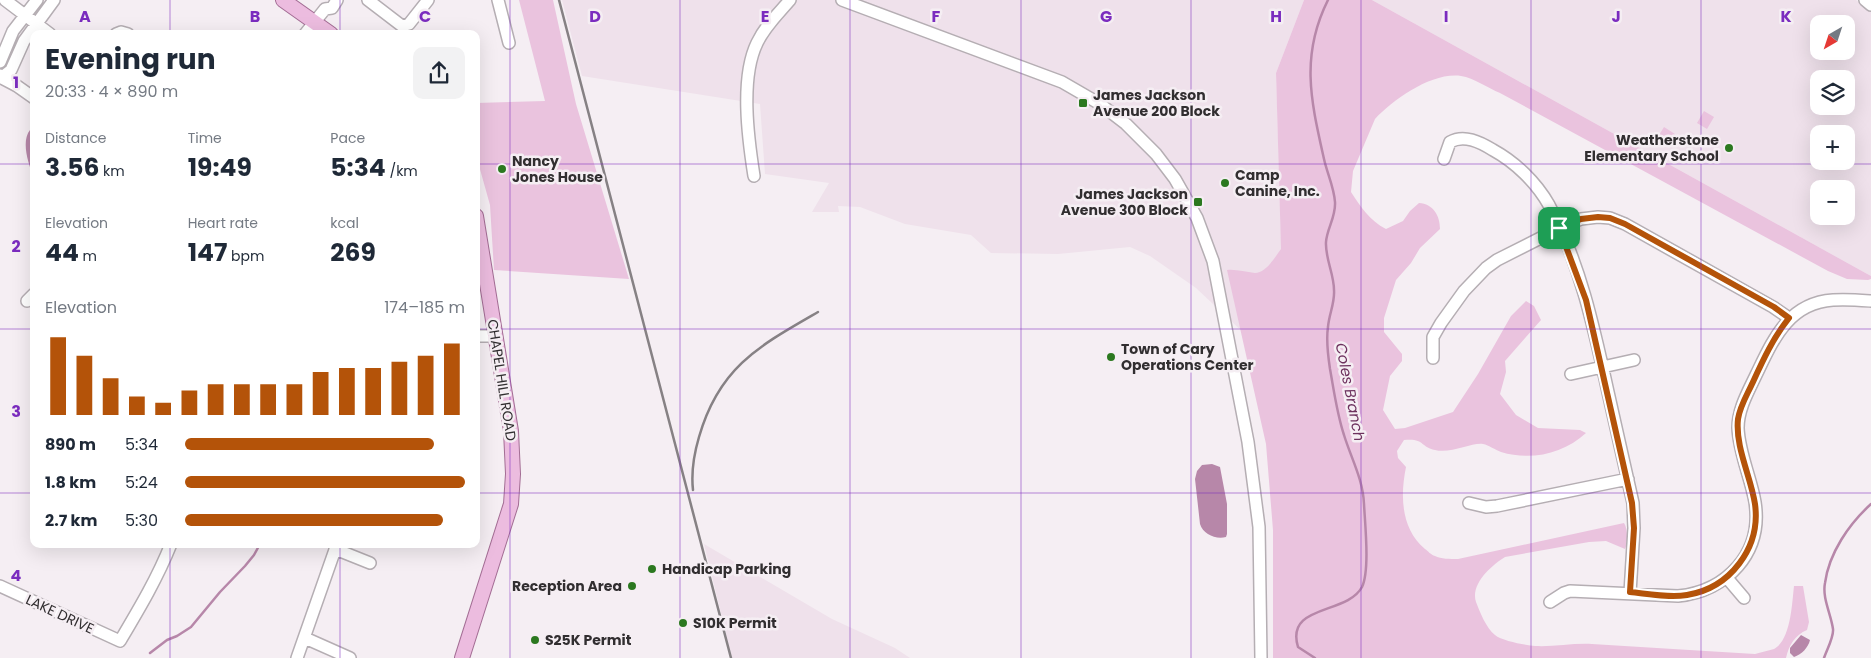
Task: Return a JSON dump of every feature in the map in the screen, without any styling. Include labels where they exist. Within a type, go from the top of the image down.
[{"type":"main road","points":[[283,0],[325,30]]},
{"type":"main road","name":"CHAPEL HILL ROAD","points":[[462,658],[511,504],[513,474],[511,431],[480,241]]},
{"type":"street","points":[[5,0],[44,30]]},
{"type":"street","points":[[30,96],[0,77],[12,70],[24,41],[37,0]]},
{"type":"street","points":[[0,62],[11,36],[54,0]]},
{"type":"street","points":[[308,30],[324,4],[332,8],[337,0]]},
{"type":"street","points":[[368,0],[396,24],[402,26],[409,24],[428,0]]},
{"type":"street","points":[[498,0],[509,43]]},
{"type":"street","points":[[754,176],[749,147],[748,68],[757,41],[769,23],[790,0]]},
{"type":"street","points":[[842,0],[1063,82],[1100,104],[1126,124],[1156,154],[1175,179],[1197,218],[1213,261],[1248,442],[1259,527],[1261,658]]},
{"type":"street","points":[[1865,0],[1871,5]]},
{"type":"street","points":[[1444,158],[1450,142],[1455,139],[1471,140],[1499,153],[1521,170],[1532,182],[1548,204],[1559,228],[1586,300],[1628,480],[1634,516],[1630,592]]},
{"type":"street","points":[[1433,358],[1434,337],[1453,306],[1474,279],[1497,260],[1559,228],[1581,219],[1598,217],[1610,218],[1625,224],[1774,307],[1789,318]]},
{"type":"street","points":[[1550,602],[1570,591],[1688,595],[1713,587],[1727,578],[1746,553],[1752,541],[1756,522],[1755,504],[1739,439],[1738,420],[1770,344],[1789,318],[1816,304],[1832,300],[1871,301]]},
{"type":"street","points":[[480,336],[495,336]]},
{"type":"street","points":[[1571,374],[1634,360]]},
{"type":"street","points":[[1469,503],[1486,507],[1497,506],[1628,480]]},
{"type":"street","name":"LAKE DRIVE","points":[[0,586],[120,641],[148,596],[169,548]]},
{"type":"street","points":[[297,658],[336,548]]},
{"type":"street","points":[[338,548],[370,563]]},
{"type":"street","points":[[1727,578],[1744,598]]},
{"type":"street","points":[[305,638],[350,658]]},
{"type":"shaded area","points":[[519,0],[553,0],[576,104],[629,279],[494,270],[490,205],[480,169],[480,103],[545,101]]},
{"type":"shaded area","points":[[562,0],[1304,0],[1276,73],[1284,338],[1247,336],[1196,288],[1150,256],[1130,247],[1058,254],[991,253],[971,235],[905,224],[860,207],[838,206],[839,212],[812,212],[829,183],[765,174],[760,104],[582,76]]},
{"type":"shaded area","points":[[1304,0],[1372,0],[1871,276],[1871,279],[1868,280],[1847,279],[1828,271],[1500,93],[1466,77],[1450,76],[1438,78],[1414,89],[1392,103],[1375,119],[1353,171],[1351,192],[1366,213],[1380,226],[1386,229],[1403,221],[1419,203],[1435,211],[1440,224],[1440,229],[1420,248],[1411,263],[1396,280],[1384,318],[1384,332],[1402,354],[1402,361],[1390,376],[1383,410],[1395,429],[1405,428],[1453,412],[1478,374],[1511,316],[1526,301],[1534,306],[1541,320],[1505,361],[1506,372],[1500,394],[1516,415],[1538,428],[1580,430],[1586,433],[1557,451],[1524,456],[1501,452],[1483,444],[1441,451],[1430,449],[1416,440],[1404,440],[1397,451],[1398,458],[1406,467],[1403,489],[1404,511],[1411,532],[1417,541],[1434,555],[1458,559],[1624,523],[1626,529],[1627,540],[1625,549],[1606,541],[1589,542],[1505,557],[1500,560],[1483,576],[1476,588],[1475,595],[1481,615],[1492,632],[1508,641],[1535,646],[1592,644],[1755,654],[1774,649],[1780,644],[1790,620],[1794,586],[1803,586],[1809,622],[1807,630],[1793,641],[1786,658],[1273,658],[1273,530],[1266,444],[1227,270],[1259,272],[1270,264],[1281,249],[1276,73]]},
{"type":"shaded area","name":"Weatherstone Elementary School","points":[[1372,0],[1856,0],[1871,12],[1871,276]]},
{"type":"shaded area","points":[[1704,111],[1714,117],[1707,129],[1697,123]]},
{"type":"shaded area","points":[[1664,127],[1675,134],[1668,147],[1656,140]]},
{"type":"shaded area","points":[[30,130],[30,166],[26,146],[27,135]]},
{"type":"shaded area","points":[[1212,464],[1220,467],[1227,504],[1227,534],[1226,537],[1222,538],[1214,537],[1207,533],[1200,524],[1195,479],[1197,471],[1202,465]]},
{"type":"shaded area","points":[[704,544],[832,619],[895,648],[910,658],[732,658]]},
{"type":"shaded area","points":[[1801,635],[1810,640],[1808,646],[1794,657],[1790,653],[1790,648]]},
{"type":"waterway","name":"Coles Branch","points":[[1315,658],[1298,647],[1296,633],[1300,623],[1320,611],[1354,596],[1362,587],[1366,570],[1363,495],[1359,477],[1339,419],[1330,369],[1327,337],[1333,304],[1334,284],[1326,242],[1335,202],[1315,118],[1312,98],[1311,60],[1319,21],[1328,0]]},
{"type":"waterway","points":[[1824,658],[1833,632],[1824,589],[1827,572],[1841,540],[1871,504]]},
{"type":"waterway","points":[[150,653],[167,640],[191,627],[245,566],[258,548]]},
{"type":"railway","points":[[559,0],[731,658]]},
{"type":"railway","points":[[693,490],[694,456],[697,443],[707,413],[718,393],[730,376],[760,348],[818,312]]},
{"type":"place","name":"James Jackson Avenue 200 Block","points":[[1083,103]]},
{"type":"place","name":"Weatherstone Elementary School","points":[[1729,148]]},
{"type":"place","name":"Nancy Jones House","points":[[502,169]]},
{"type":"place","name":"Camp Canine, Inc.","points":[[1225,183]]},
{"type":"place","name":"James Jackson Avenue 300 Block","points":[[1198,202]]},
{"type":"place","name":"Town of Cary Operations Center","points":[[1111,357]]},
{"type":"place","name":"Handicap Parking","points":[[652,569]]},
{"type":"place","name":"Reception Area","points":[[632,586]]},
{"type":"place","name":"S10K Permit","points":[[683,623]]},
{"type":"place","name":"S25K Permit","points":[[535,640]]},
{"type":"route","points":[[1610,218],[1625,224],[1774,307],[1789,318],[1770,344],[1742,406],[1738,420],[1739,439],[1755,504],[1756,522],[1752,541],[1741,562],[1727,578],[1713,587],[1696,593],[1678,596],[1630,592],[1634,528],[1632,503],[1586,300],[1559,228],[1581,219],[1610,218]]}]
